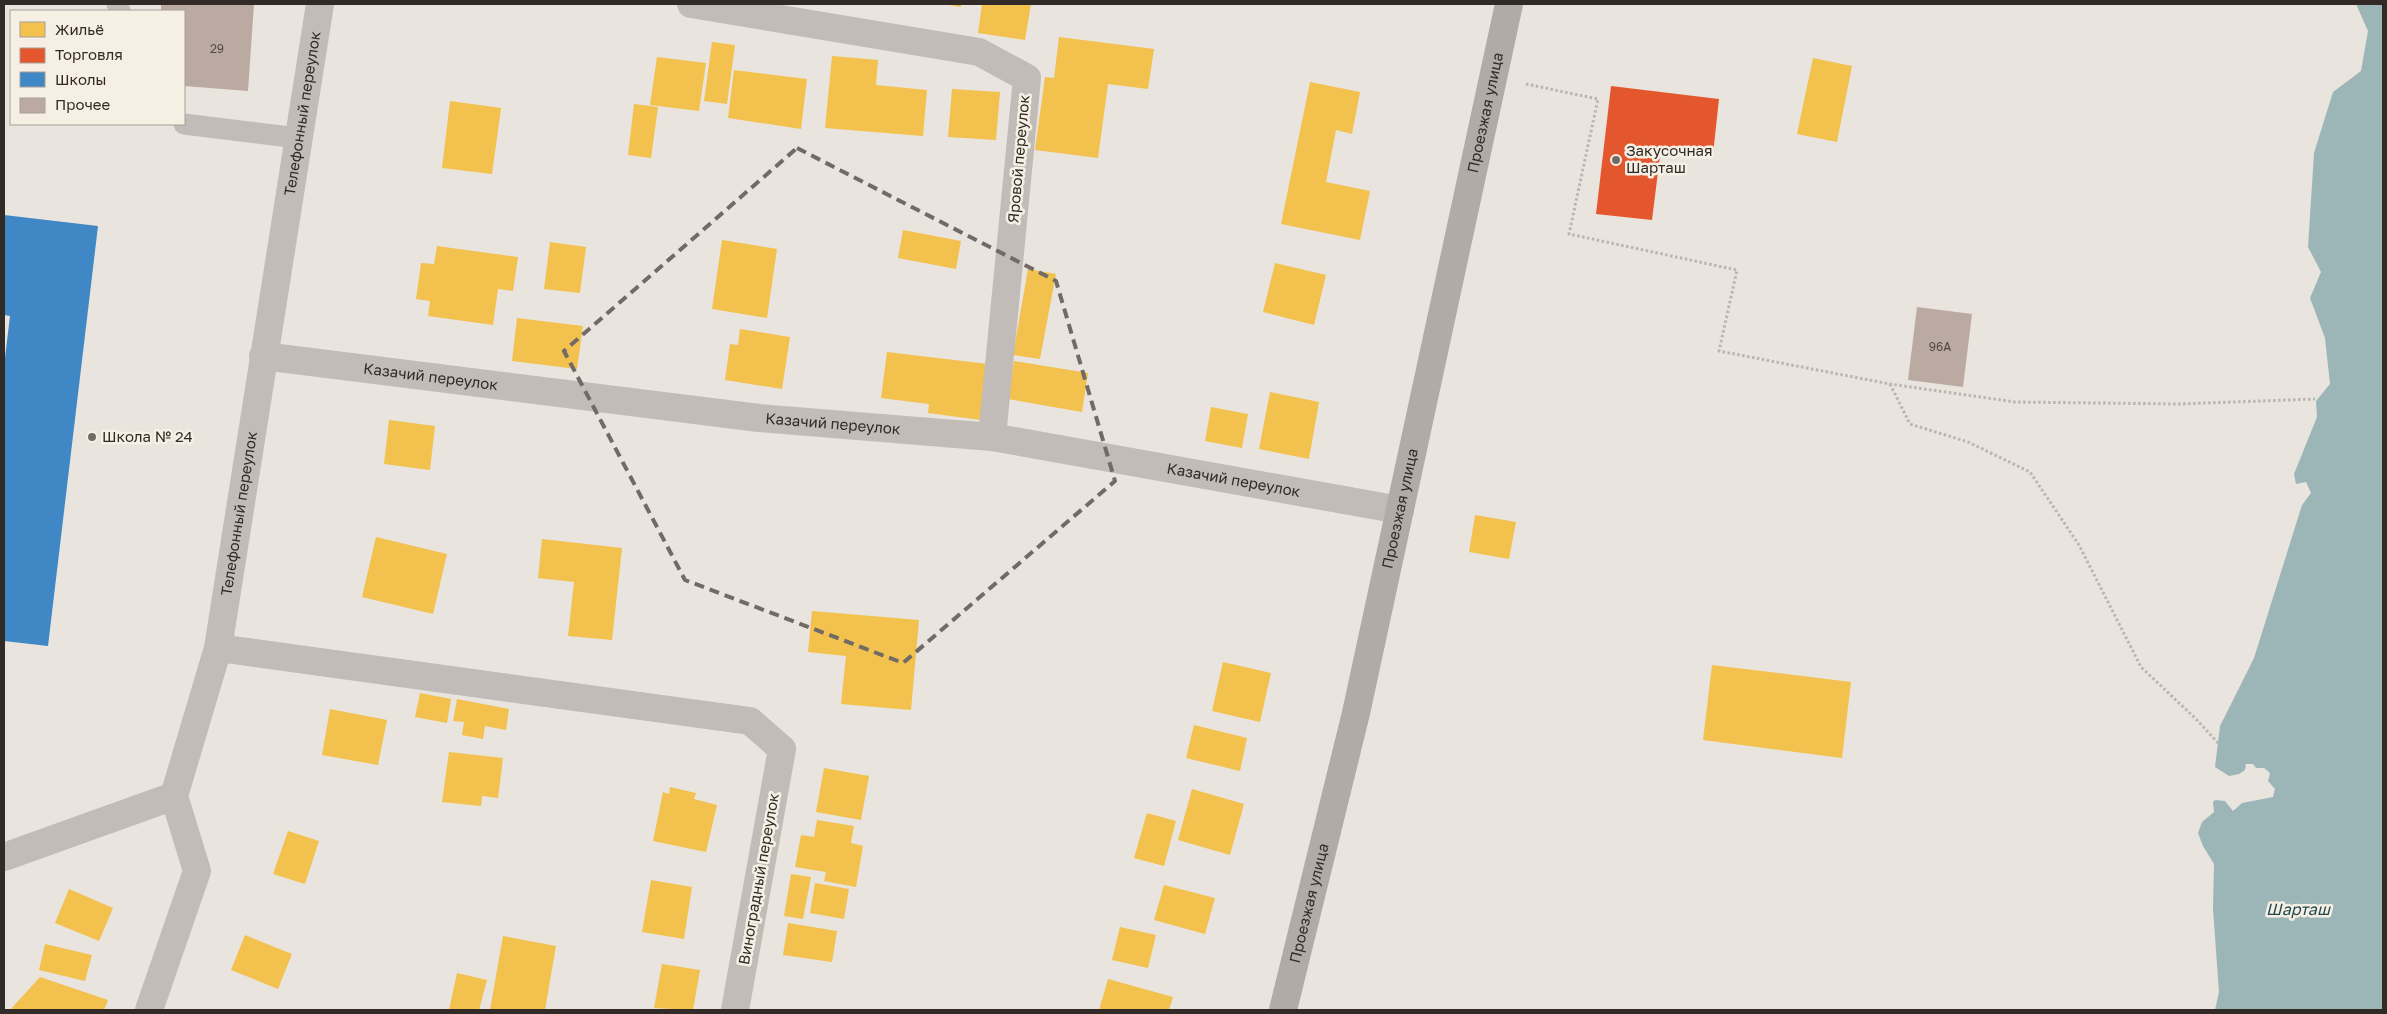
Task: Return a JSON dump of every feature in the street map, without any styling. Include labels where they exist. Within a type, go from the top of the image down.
[{"type":"main road","name":"Проезжая улица","points":[[1283,1010],[1356,713],[1509,4]]},
{"type":"street","name":"Телефонный переулок","points":[[174,796],[218,648],[320,4]]},
{"type":"street","name":"Яровой переулок","points":[[691,4],[979,52],[1027,78],[992,437]]},
{"type":"street","name":"Казачий переулок","points":[[263,356],[759,418],[992,437],[1400,510]]},
{"type":"street","name":"Виноградный переулок","points":[[218,648],[750,721],[782,748],[736,1010]]},
{"type":"street","points":[[4,857],[174,796],[197,871],[149,1010]]},
{"type":"lane","points":[[185,124],[298,138]]},
{"type":"path","points":[[1526,84],[1598,99],[1568,234],[1737,270],[1719,351],[1890,384],[2015,402],[2179,404],[2315,399]]},
{"type":"path","points":[[1890,384],[1910,424],[1968,442],[2030,472],[2079,545],[2141,667],[2196,719],[2218,743]]},
{"type":"highlighted area","points":[[797,148],[1056,281],[1115,481],[903,663],[685,580],[564,351]]},
{"type":"water","name":"Шарташ","points":[[2356,4],[2383,4],[2383,1010],[2215,1010],[2219,992],[2213,909],[2214,864],[2203,846],[2198,833],[2202,822],[2214,812],[2213,802],[2215,800],[2225,801],[2233,811],[2242,803],[2273,797],[2275,789],[2268,781],[2270,773],[2264,768],[2256,768],[2253,764],[2246,764],[2245,770],[2239,774],[2229,776],[2215,767],[2220,726],[2254,658],[2302,505],[2311,493],[2306,482],[2296,484],[2294,474],[2317,417],[2316,401],[2330,384],[2325,338],[2310,298],[2321,272],[2308,247],[2314,153],[2333,92],[2361,71],[2368,31]]},
{"type":"building: Жильё","points":[[943,4],[961,4],[961,7]]},
{"type":"building: Жильё","points":[[982,4],[1031,4],[1025,40],[978,33]]},
{"type":"building: Жильё","points":[[1059,37],[1154,49],[1148,89],[1108,84],[1098,158],[1035,150],[1045,77],[1054,78]]},
{"type":"building: Жильё","points":[[712,42],[735,45],[727,104],[704,101]]},
{"type":"building: Жильё","points":[[832,56],[878,60],[876,85],[927,90],[923,136],[825,128]]},
{"type":"building: Жильё","points":[[657,57],[706,63],[699,111],[650,105]]},
{"type":"building: Жильё","points":[[1813,58],[1852,66],[1837,142],[1797,134]]},
{"type":"building: Жильё","points":[[734,70],[807,79],[801,129],[728,118]]},
{"type":"building: Жильё","points":[[1310,82],[1360,92],[1352,134],[1336,130],[1326,182],[1370,191],[1360,240],[1281,224]]},
{"type":"building: Жильё","points":[[952,89],[1000,92],[996,140],[948,137]]},
{"type":"building: Жильё","points":[[450,101],[501,108],[492,174],[442,168]]},
{"type":"building: Жильё","points":[[634,104],[658,107],[651,158],[628,155]]},
{"type":"building: Жильё","points":[[903,230],[961,241],[956,269],[898,258]]},
{"type":"building: Жильё","points":[[722,240],[777,249],[767,318],[712,309]]},
{"type":"building: Жильё","points":[[550,242],[586,247],[580,293],[544,289]]},
{"type":"building: Жильё","points":[[437,246],[518,257],[513,291],[498,289],[493,325],[428,316],[430,301],[416,299],[421,263],[434,264]]},
{"type":"building: Жильё","points":[[1275,263],[1326,275],[1314,325],[1263,312]]},
{"type":"building: Жильё","points":[[1028,269],[1056,274],[1040,359],[1013,355]]},
{"type":"building: Жильё","points":[[517,318],[583,326],[577,369],[512,361]]},
{"type":"building: Жильё","points":[[740,329],[790,337],[782,389],[725,380],[730,344],[738,345]]},
{"type":"building: Жильё","points":[[887,352],[988,364],[981,420],[928,413],[929,404],[881,398]]},
{"type":"building: Жильё","points":[[1014,361],[1088,373],[1082,412],[1008,399]]},
{"type":"building: Жильё","points":[[1270,392],[1319,402],[1309,459],[1259,449]]},
{"type":"building: Жильё","points":[[1211,407],[1248,414],[1242,448],[1205,441]]},
{"type":"building: Жильё","points":[[389,420],[435,426],[430,470],[384,464]]},
{"type":"building: Жильё","points":[[1475,515],[1516,522],[1509,559],[1469,552]]},
{"type":"building: Жильё","points":[[376,537],[447,554],[433,614],[362,597]]},
{"type":"building: Жильё","points":[[542,539],[622,548],[612,640],[568,636],[574,582],[538,578]]},
{"type":"building: Жильё","points":[[812,611],[919,620],[911,710],[841,704],[846,656],[808,652]]},
{"type":"building: Жильё","points":[[1223,662],[1271,673],[1260,722],[1212,711]]},
{"type":"building: Жильё","points":[[1712,665],[1851,682],[1842,758],[1703,740]]},
{"type":"building: Жильё","points":[[420,693],[451,699],[447,723],[415,717]]},
{"type":"building: Жильё","points":[[457,699],[509,709],[506,730],[485,726],[483,739],[462,735],[464,722],[453,721]]},
{"type":"building: Жильё","points":[[330,709],[387,720],[378,765],[322,755]]},
{"type":"building: Жильё","points":[[1194,725],[1247,738],[1240,771],[1186,758]]},
{"type":"building: Жильё","points":[[449,752],[503,758],[498,798],[482,796],[481,806],[442,802]]},
{"type":"building: Жильё","points":[[824,768],[869,776],[861,820],[816,812]]},
{"type":"building: Жильё","points":[[670,787],[696,793],[694,799],[717,805],[706,852],[653,841],[663,792],[669,794]]},
{"type":"building: Жильё","points":[[1192,789],[1244,804],[1230,855],[1178,840]]},
{"type":"building: Жильё","points":[[1147,813],[1176,821],[1164,866],[1134,858]]},
{"type":"building: Жильё","points":[[817,820],[854,826],[851,843],[863,846],[856,887],[824,881],[826,872],[795,867],[801,835],[814,837]]},
{"type":"building: Жильё","points":[[288,831],[319,841],[305,884],[273,874]]},
{"type":"building: Жильё","points":[[791,874],[811,877],[803,919],[784,916]]},
{"type":"building: Жильё","points":[[651,880],[692,887],[684,939],[642,932]]},
{"type":"building: Жильё","points":[[815,883],[849,889],[844,919],[810,913]]},
{"type":"building: Жильё","points":[[1164,885],[1215,898],[1205,934],[1154,920]]},
{"type":"building: Жильё","points":[[69,889],[113,908],[99,941],[55,923]]},
{"type":"building: Жильё","points":[[788,923],[837,931],[832,962],[783,955]]},
{"type":"building: Жильё","points":[[1120,927],[1156,935],[1148,968],[1112,960]]},
{"type":"building: Жильё","points":[[245,935],[292,954],[278,989],[231,970]]},
{"type":"building: Жильё","points":[[503,936],[556,946],[545,1010],[490,1010]]},
{"type":"building: Жильё","points":[[45,944],[92,955],[85,981],[39,970]]},
{"type":"building: Жильё","points":[[662,964],[700,970],[693,1010],[654,1008]]},
{"type":"building: Жильё","points":[[457,973],[487,980],[479,1010],[449,1010]]},
{"type":"building: Жильё","points":[[40,977],[108,1000],[104,1010],[10,1010]]},
{"type":"building: Жильё","points":[[1108,979],[1173,997],[1169,1010],[1099,1010]]},
{"type":"building: Торговля","points":[[1611,86],[1719,99],[1713,154],[1661,148],[1652,220],[1596,214]]},
{"type":"building: Школы","points":[[4,215],[98,226],[48,646],[4,641],[4,366],[10,316],[4,315]]},
{"type":"building: Прочее","points":[[161,4],[254,4],[248,91],[185,86],[185,10],[161,10]]},
{"type":"building: Прочее","points":[[1917,307],[1972,314],[1963,387],[1908,380]]},
{"type":"place","name":"Закусочная Шарташ","points":[[1616,160]]},
{"type":"place","name":"Школа № 24","points":[[92,437]]}]
